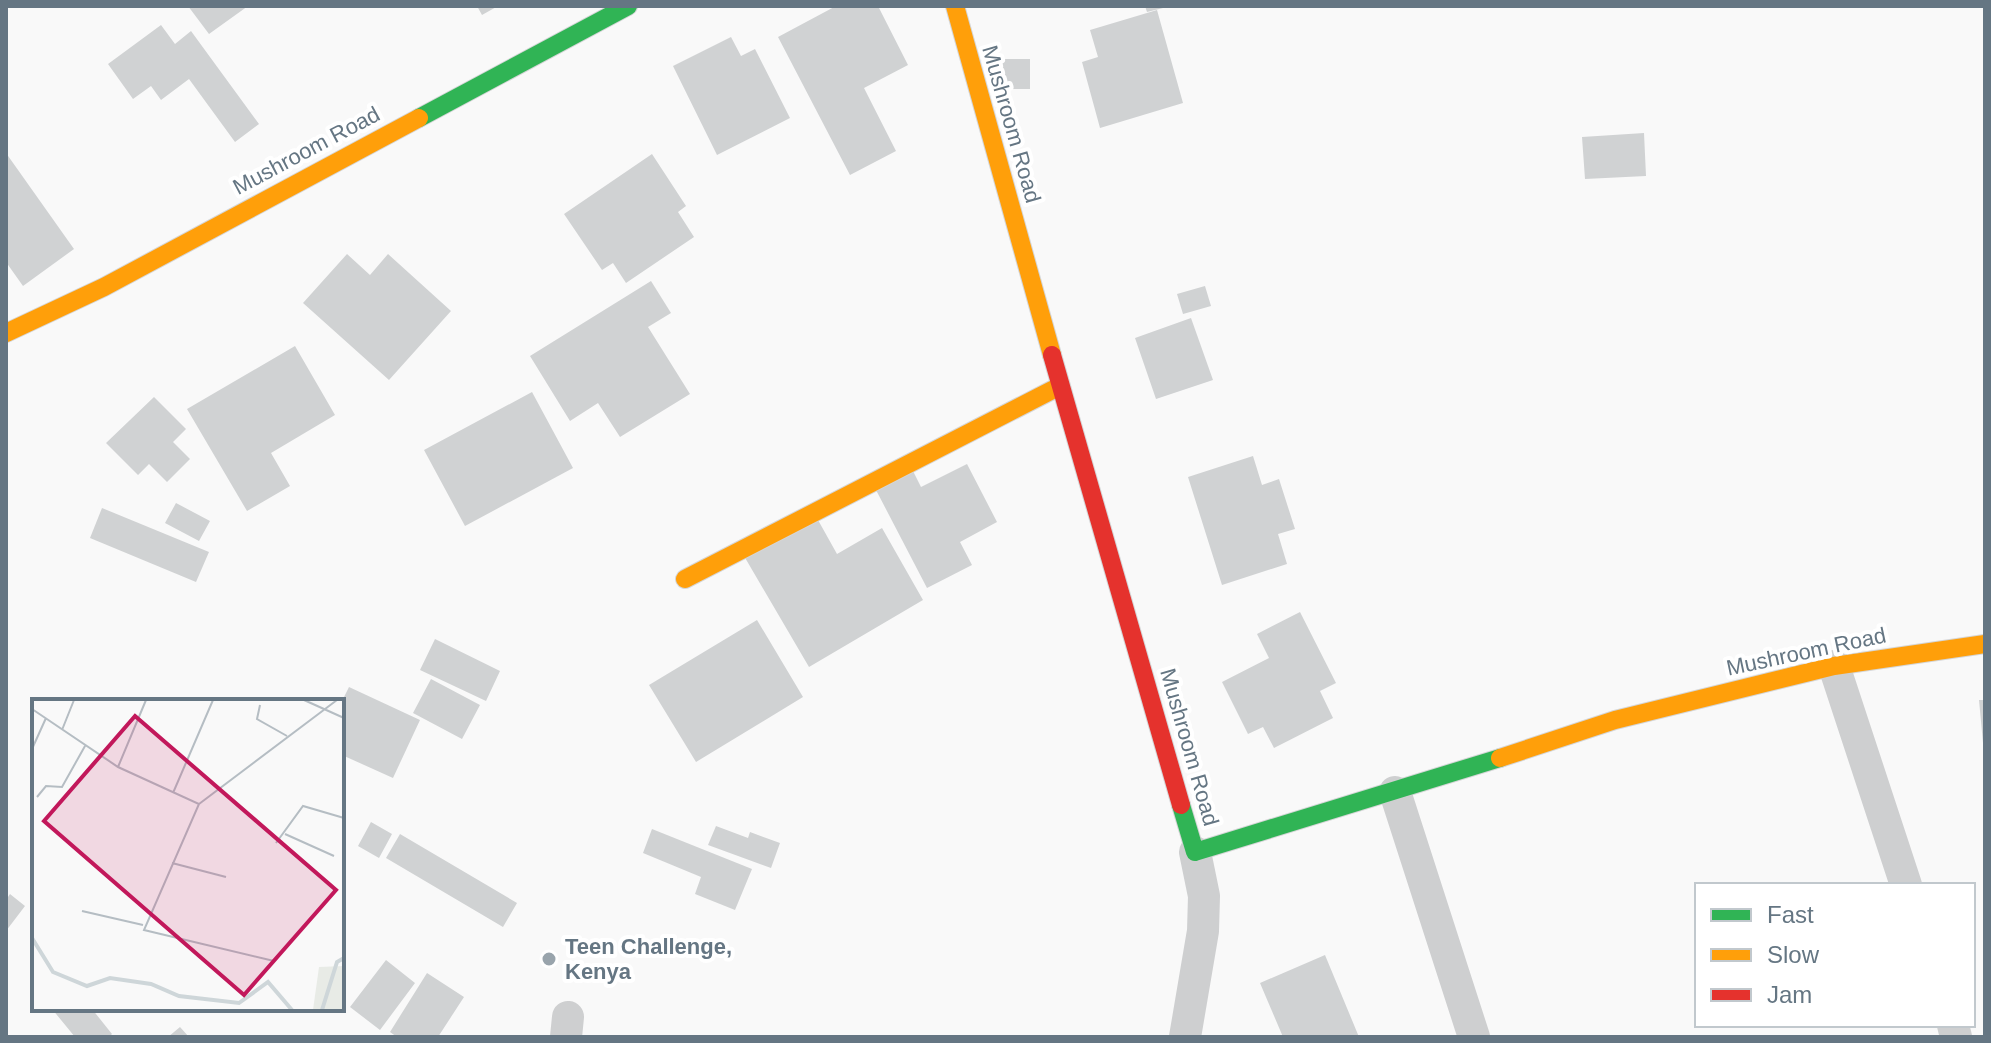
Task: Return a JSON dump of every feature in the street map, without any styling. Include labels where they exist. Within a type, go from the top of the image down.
[{"type":"street","name":"Mushroom Road","points":[[6,333],[104,287],[628,6]]},
{"type":"street","name":"Mushroom Road","points":[[955,6],[1060,386],[1195,852],[1395,792],[1615,720],[1834,666],[1985,644]]},
{"type":"street","points":[[685,579],[1060,386]]},
{"type":"street","points":[[1834,666],[1905,883]]},
{"type":"street","points":[[1395,792],[1474,1037]]},
{"type":"street","points":[[1185,1037],[1203,931],[1204,896],[1195,852]]},
{"type":"building","points":[[188,6],[248,6],[209,34]]},
{"type":"building","points":[[477,6],[498,6],[482,15]]},
{"type":"building","points":[[836,6],[878,6],[908,65],[864,88],[896,151],[850,175],[778,37]]},
{"type":"building","points":[[1145,6],[1166,6],[1167,7],[1147,12]]},
{"type":"building","points":[[1157,10],[1183,103],[1100,128],[1082,62],[1098,57],[1090,30]]},
{"type":"building","points":[[161,25],[175,44],[191,31],[259,124],[235,142],[189,79],[161,100],[151,86],[133,99],[108,64]]},
{"type":"building","points":[[731,37],[741,56],[755,49],[790,118],[717,155],[673,66]]},
{"type":"building","points":[[994,59],[1030,59],[1030,89],[994,89]]},
{"type":"building","points":[[1644,133],[1646,176],[1585,179],[1582,137]]},
{"type":"building","points":[[6,153],[74,249],[23,286],[6,262]]},
{"type":"building","points":[[652,154],[686,206],[678,212],[694,237],[626,283],[613,263],[602,270],[564,214]]},
{"type":"building","points":[[347,254],[370,275],[388,254],[451,311],[389,380],[303,303]]},
{"type":"building","points":[[651,281],[671,313],[648,327],[690,394],[620,437],[598,403],[570,421],[530,356]]},
{"type":"building","points":[[1205,286],[1211,306],[1183,314],[1177,294]]},
{"type":"building","points":[[1191,318],[1213,380],[1156,399],[1135,338]]},
{"type":"building","points":[[295,346],[335,415],[271,453],[290,486],[247,511],[187,409]]},
{"type":"building","points":[[532,392],[573,468],[465,526],[424,450]]},
{"type":"building","points":[[154,397],[186,429],[173,442],[190,459],[167,482],[149,464],[138,475],[106,443]]},
{"type":"building","points":[[1253,456],[1262,485],[1279,479],[1295,529],[1278,534],[1287,564],[1222,585],[1188,477]]},
{"type":"building","points":[[967,464],[997,522],[960,542],[972,565],[927,588],[876,490],[913,471],[921,487]]},
{"type":"building","points":[[176,503],[210,521],[199,541],[165,523]]},
{"type":"building","points":[[102,508],[209,552],[196,582],[90,538]]},
{"type":"building","points":[[818,520],[837,554],[882,528],[923,600],[809,667],[744,556]]},
{"type":"building","points":[[1300,612],[1336,683],[1320,691],[1333,718],[1274,748],[1263,727],[1248,734],[1222,682],[1269,658],[1257,634]]},
{"type":"building","points":[[757,620],[803,697],[696,762],[649,685]]},
{"type":"building","points":[[435,639],[500,671],[486,701],[420,670]]},
{"type":"building","points":[[431,679],[480,705],[462,739],[413,713]]},
{"type":"building","points":[[349,687],[420,720],[393,778],[344,756],[343,699]]},
{"type":"building","points":[[1979,700],[1985,700],[1985,743],[1983,743]]},
{"type":"building","points":[[371,822],[392,834],[379,858],[358,846]]},
{"type":"building","points":[[716,826],[748,838],[750,832],[780,843],[771,868],[708,845]]},
{"type":"building","points":[[652,829],[752,869],[735,910],[695,894],[701,877],[643,853]]},
{"type":"building","points":[[400,834],[517,903],[503,927],[386,858]]},
{"type":"building","points":[[10,894],[25,906],[6,931],[6,900]]},
{"type":"building","points":[[1325,955],[1359,1037],[1283,1037],[1260,983]]},
{"type":"building","points":[[386,960],[415,983],[380,1030],[350,1007]]},
{"type":"building","points":[[427,973],[464,997],[438,1037],[397,1037],[390,1032]]},
{"type":"building","points":[[54,1011],[94,1011],[112,1034],[109,1037],[75,1037]]},
{"type":"building","points":[[180,1027],[189,1037],[168,1037]]},
{"type":"traffic: fast","points":[[419,118],[628,6]]},
{"type":"traffic: fast","points":[[1181,805],[1195,852],[1500,758]]},
{"type":"traffic: slow","points":[[955,6],[1052,355]]},
{"type":"traffic: slow","points":[[6,333],[104,287],[419,118]]},
{"type":"traffic: slow","points":[[685,579],[1060,386]]},
{"type":"traffic: slow","points":[[1500,758],[1615,720],[1834,666],[1985,644]]},
{"type":"traffic: jam","points":[[1052,355],[1181,805]]},
{"type":"place","name":"Teen Challenge, Kenya","points":[[549,959]]}]
